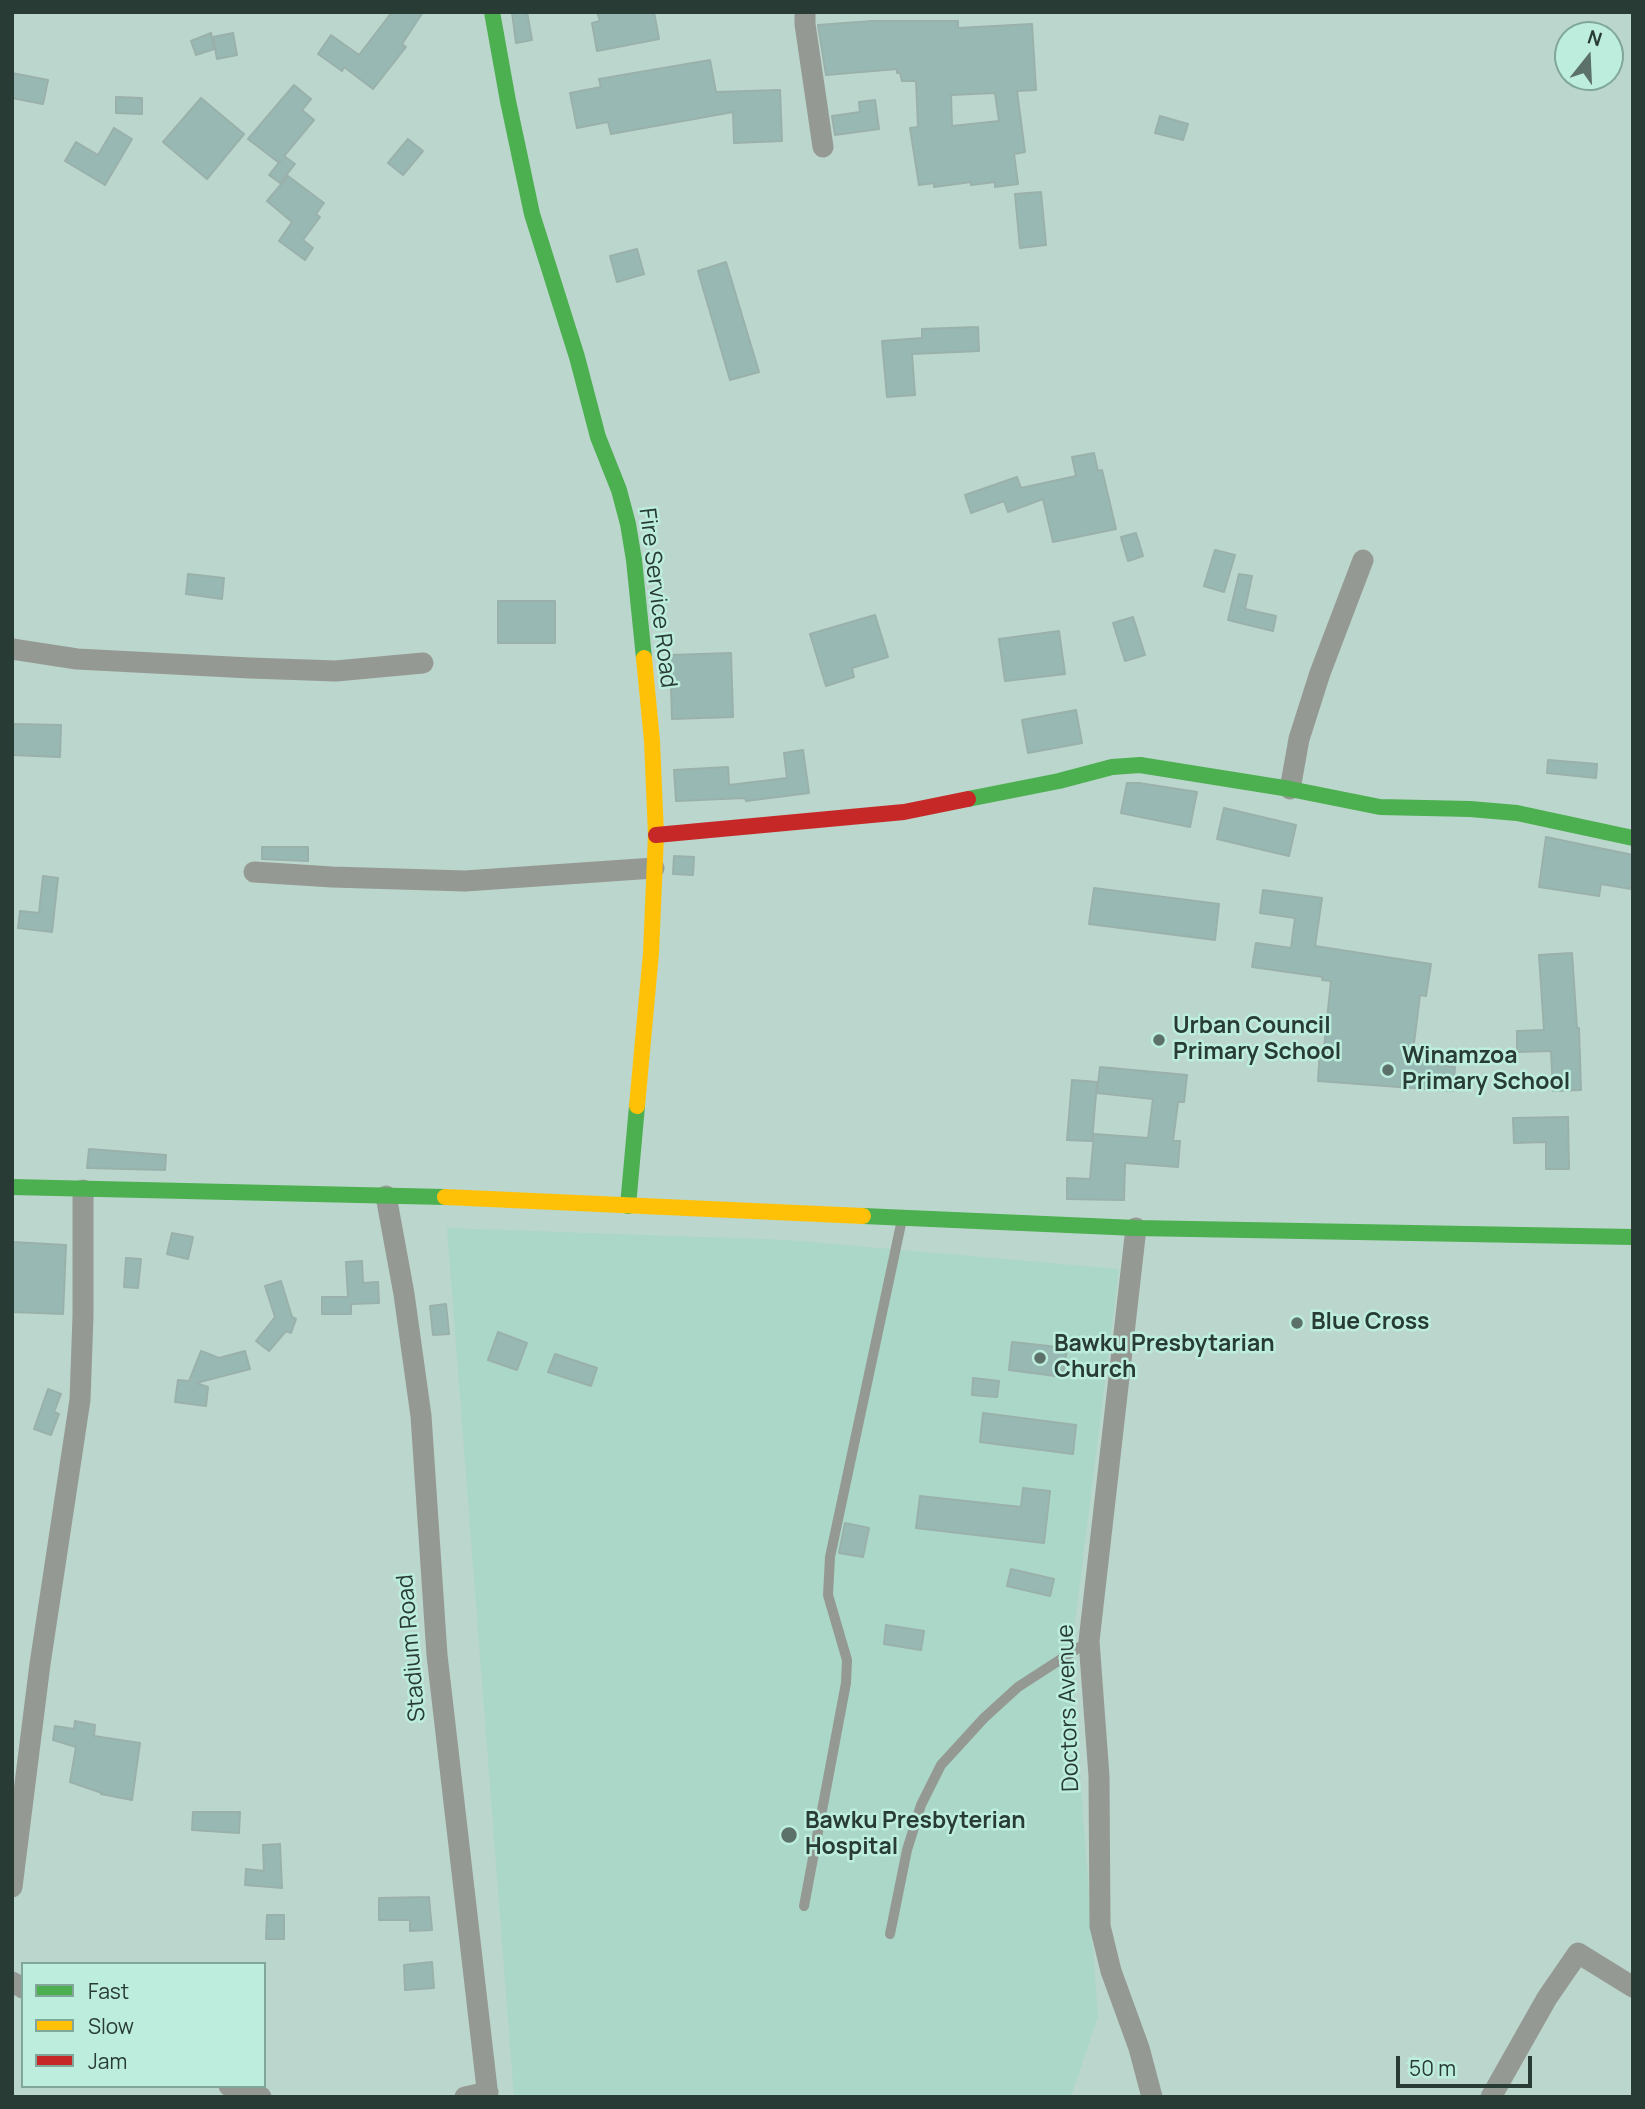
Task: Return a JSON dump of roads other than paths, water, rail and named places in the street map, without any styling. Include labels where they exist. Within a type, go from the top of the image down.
[{"type":"main road","name":"Fire Service Road","points":[[492,12],[532,214],[577,357],[598,437],[619,490],[634,560],[652,741],[656,835],[651,953],[628,1206]]},
{"type":"main road","points":[[656,835],[904,812],[1128,765],[1140,765],[1290,789],[1392,809],[1470,809],[1517,813],[1633,838]]},
{"type":"main road","points":[[12,1187],[477,1198],[1136,1228],[1633,1237]]},
{"type":"street","points":[[805,12],[823,147]]},
{"type":"street","points":[[1290,789],[1299,739],[1320,673],[1363,560]]},
{"type":"street","points":[[12,649],[77,659],[336,671],[423,663]]},
{"type":"street","points":[[254,872],[465,881],[654,868]]},
{"type":"street","points":[[12,1887],[40,1664],[80,1400],[83,1190]]},
{"type":"street","name":"Stadium Road","points":[[386,1196],[404,1294],[421,1416],[437,1655],[488,2094]]},
{"type":"street","name":"Doctors Avenue","points":[[1136,1228],[1089,1641],[1098,1776],[1100,1926],[1111,1971],[1139,2048],[1152,2097]]},
{"type":"street","points":[[1491,2097],[1547,1998],[1578,1953],[1633,1987]]},
{"type":"street","points":[[465,2097],[488,2094]]},
{"type":"lane","points":[[804,1906],[846,1683],[847,1660],[828,1595],[830,1557],[902,1218]]},
{"type":"lane","points":[[890,1934],[921,1805],[941,1765],[984,1718],[1018,1687],[1089,1641]]},
{"type":"place","name":"Urban Council Primary School","points":[[1159,1040]]},
{"type":"place","name":"Winamzoa Primary School","points":[[1388,1070]]},
{"type":"place","name":"Blue Cross","points":[[1297,1323]]},
{"type":"place","name":"Bawku Presbytarian Church","points":[[1040,1358]]},
{"type":"place","name":"Bawku Presbyterian Hospital","points":[[789,1835]]}]
